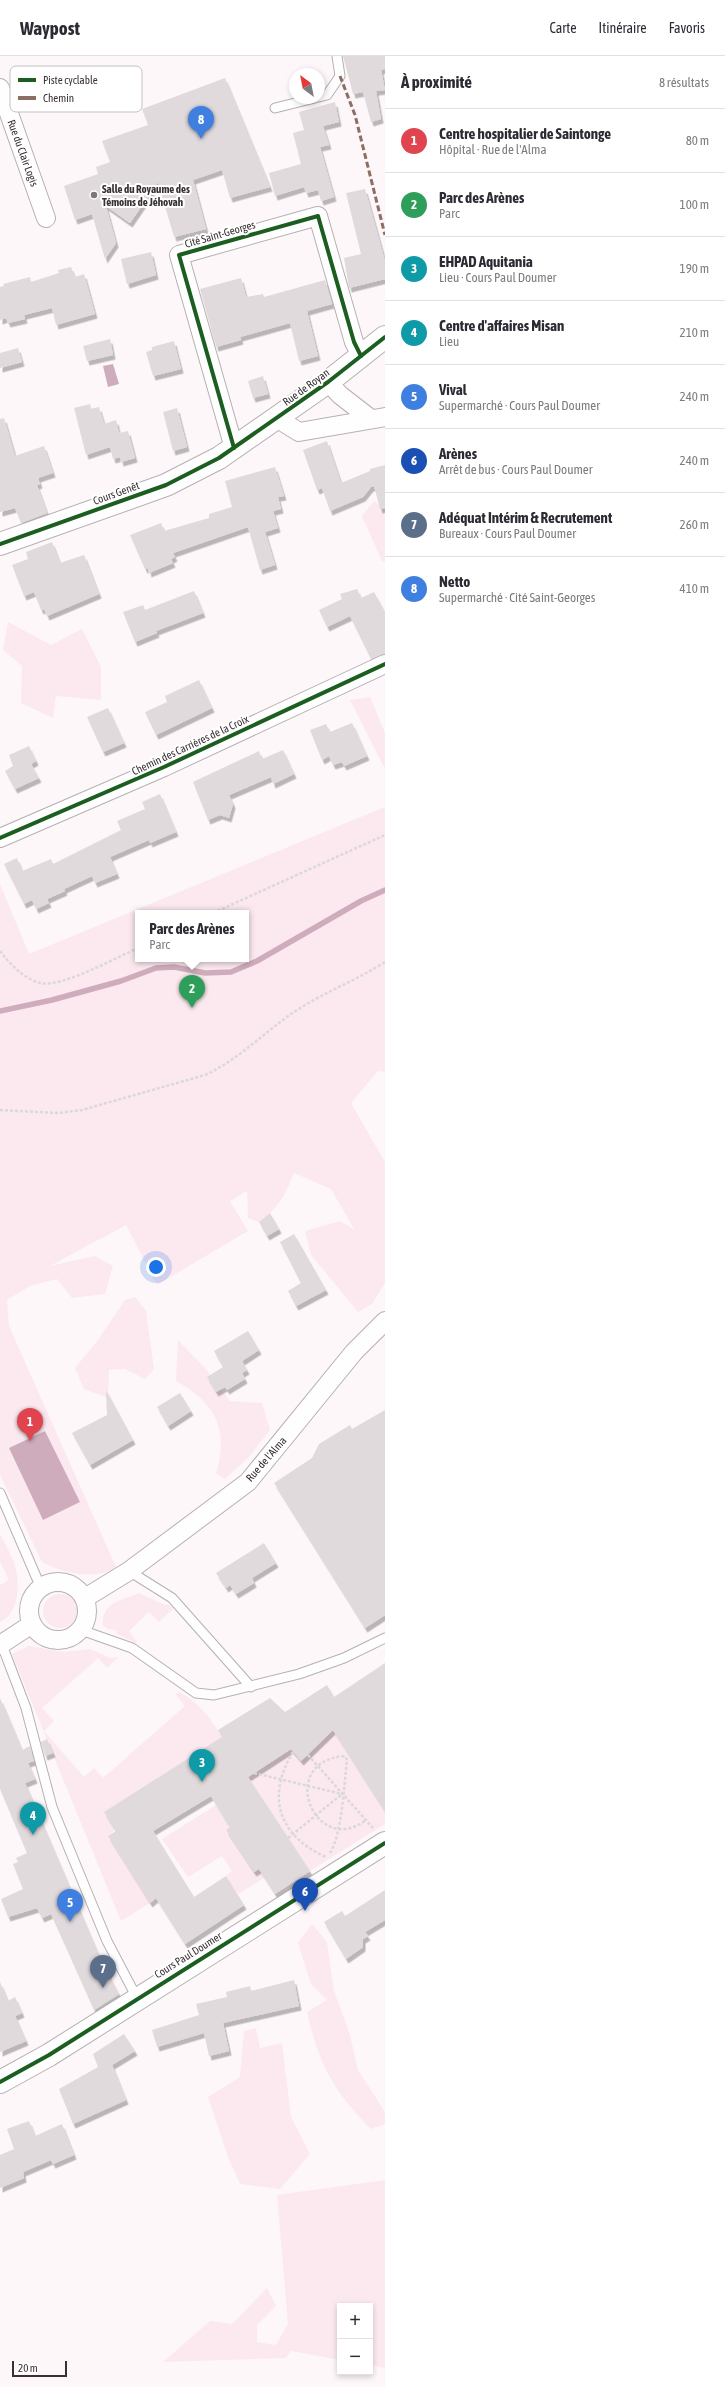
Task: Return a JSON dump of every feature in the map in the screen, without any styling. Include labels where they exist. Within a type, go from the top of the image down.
[{"type":"street","name":"Rue du Clair Logis","points":[[0,88],[46,218]]},
{"type":"street","name":"Cité Saint-Georges","points":[[234,448],[179,255],[318,216],[354,342],[361,356]]},
{"type":"street","name":"Rue de Royan","points":[[234,448],[278,419],[385,337]]},
{"type":"street","points":[[328,382],[340,395],[378,418]]},
{"type":"street","points":[[278,419],[299,432],[378,418]]},
{"type":"street","name":"Cours Genêt","points":[[0,544],[166,485],[234,448]]},
{"type":"street","name":"Chemin des Carrières de la Croix","points":[[0,838],[164,767],[385,664]]},
{"type":"street","name":"Rue de l'Alma","points":[[85,1598],[130,1571],[248,1482],[354,1352],[385,1322]]},
{"type":"street","points":[[65,1583],[73,1586],[85,1598],[87,1615],[81,1630],[74,1636],[55,1640],[45,1638],[32,1624],[29,1614],[30,1604],[34,1595],[48,1584],[65,1583]]},
{"type":"street","points":[[1,1645],[32,1624]]},
{"type":"street","name":"Cours Paul Doumer","points":[[0,2082],[49,2054],[385,1844]]},
{"type":"lane","points":[[325,96],[327,95],[340,76],[336,56]]},
{"type":"lane","points":[[275,108],[291,104]]},
{"type":"lane","points":[[0,1493],[41,1588]]},
{"type":"lane","points":[[130,1571],[172,1598],[246,1688]]},
{"type":"lane","points":[[81,1630],[132,1648],[196,1693],[214,1695],[299,1674],[344,1658],[385,1638]]},
{"type":"lane","points":[[1,1645],[26,1708],[52,1807],[108,1941],[137,1998]]},
{"type":"path","points":[[220,910],[385,835]]},
{"type":"path","points":[[0,951],[14,968],[28,978],[42,983],[55,983],[78,975],[135,949]]},
{"type":"path","points":[[0,1110],[58,1113],[82,1110],[205,1074],[220,1068],[242,1053],[298,1010],[385,962]]},
{"type":"path","points":[[293,1752],[280,1779],[280,1810],[293,1834],[306,1845],[327,1858],[335,1845],[338,1828],[343,1794],[347,1760],[345,1756],[335,1757],[318,1766],[307,1785],[307,1800],[316,1816],[322,1821],[338,1828],[349,1829],[366,1820]]},
{"type":"path","points":[[308,1755],[366,1820],[385,1844]]},
{"type":"path","points":[[254,1773],[343,1794]]},
{"type":"path","points":[[288,1838],[343,1794]]},
{"type":"shaded area","points":[[113,364],[119,384],[108,387],[103,366]]},
{"type":"shaded area","points":[[374,501],[385,509],[385,562],[382,561],[362,516]]},
{"type":"shaded area","points":[[8,622],[51,645],[82,629],[101,667],[101,700],[56,696],[53,718],[21,703],[22,666],[3,650]]},
{"type":"shaded area","points":[[370,697],[385,733],[385,769],[350,700]]},
{"type":"shaded area","points":[[385,807],[385,1072],[378,1071],[351,1103],[385,1162],[385,1283],[372,1304],[358,1312],[311,1255],[305,1231],[340,1221],[354,1229],[331,1189],[294,1173],[288,1188],[277,1206],[259,1222],[248,1218],[247,1191],[230,1201],[248,1231],[157,1285],[126,1225],[50,1266],[95,1256],[113,1266],[105,1294],[72,1298],[57,1279],[30,1286],[7,1300],[9,1326],[116,1567],[99,1574],[79,1574],[69,1572],[42,1562],[0,1475],[0,884],[29,954],[135,910],[135,962],[249,962],[249,910],[136,910]]},
{"type":"shaded area","points":[[135,1297],[146,1311],[154,1369],[145,1379],[125,1369],[109,1370],[108,1398],[84,1389],[75,1368],[98,1340],[125,1300]]},
{"type":"shaded area","points":[[178,1340],[205,1368],[230,1401],[262,1403],[270,1430],[249,1457],[225,1479],[216,1473],[220,1457],[221,1443],[220,1430],[216,1418],[200,1398],[176,1381]]},
{"type":"shaded area","points":[[45,1431],[80,1502],[43,1520],[9,1448]]},
{"type":"shaded area","points":[[0,1534],[15,1565],[18,1589],[16,1602],[10,1614],[0,1622],[0,1585],[9,1580],[0,1562]]},
{"type":"shaded area","points":[[139,1593],[165,1605],[168,1604],[173,1609],[159,1622],[149,1612],[129,1631],[137,1642],[136,1643],[117,1634],[116,1630],[108,1629],[103,1626],[103,1618],[109,1607],[119,1601]]},
{"type":"shaded area","points":[[57,1594],[63,1594],[67,1595],[74,1601],[77,1611],[76,1618],[70,1625],[63,1628],[57,1628],[53,1627],[46,1621],[43,1614],[43,1608],[44,1604],[50,1597]]},
{"type":"shaded area","points":[[29,1646],[63,1652],[90,1649],[111,1658],[118,1657],[107,1668],[98,1658],[42,1708],[54,1721],[44,1731],[84,1777],[94,1768],[103,1778],[185,1706],[176,1695],[179,1692],[199,1706],[222,1737],[108,1836],[150,1903],[121,1921],[12,1654]]},
{"type":"shaded area","points":[[329,1725],[385,1811],[385,1824],[310,1871],[248,1777],[291,1749],[301,1761],[315,1748],[307,1739]]},
{"type":"shaded area","points":[[216,1805],[230,1827],[226,1830],[247,1862],[259,1869],[264,1878],[238,1894],[226,1876],[232,1871],[222,1856],[188,1877],[162,1839]]},
{"type":"shaded area","points":[[312,1924],[327,1942],[334,1991],[350,2035],[358,2070],[385,2112],[385,2124],[371,2129],[347,2102],[329,2076],[317,2047],[312,2030],[307,2012],[327,2000],[311,1984],[298,1943]]},
{"type":"shaded area","points":[[256,2028],[260,2048],[282,2043],[291,2117],[310,2154],[280,2189],[240,2184],[228,2157],[208,2097],[240,2077],[244,2031]]},
{"type":"shaded area","points":[[385,2180],[385,2368],[373,2366],[373,2303],[337,2303],[337,2359],[291,2351],[286,2358],[163,2362],[210,2321],[232,2324],[267,2288],[276,2306],[257,2325],[257,2342],[276,2345],[288,2324],[277,2195]]},
{"type":"building","points":[[343,56],[385,56],[385,69],[381,70],[385,90],[376,91],[381,119],[371,122],[363,92],[353,94]]},
{"type":"building","points":[[225,78],[270,187],[230,198],[222,170],[193,180],[206,229],[174,237],[158,182],[130,223],[106,206],[116,243],[105,259],[92,214],[75,220],[64,186],[98,174],[96,167],[110,162],[102,141],[148,125],[142,109]]},
{"type":"building","points":[[335,102],[339,122],[323,126],[329,145],[320,147],[334,197],[321,201],[318,190],[306,193],[304,187],[275,196],[269,173],[301,164],[293,133],[304,130],[299,112]]},
{"type":"building","points":[[365,189],[385,261],[385,279],[349,288],[344,258],[361,254],[346,193]]},
{"type":"building","points":[[151,252],[156,275],[127,284],[121,259]]},
{"type":"building","points":[[71,267],[75,277],[84,274],[95,314],[56,325],[52,308],[24,315],[25,319],[8,323],[6,318],[0,320],[0,287],[4,286],[3,284],[30,277],[31,282],[59,273],[58,270]]},
{"type":"building","points":[[241,278],[246,297],[263,294],[264,297],[325,280],[332,304],[307,311],[318,356],[299,361],[290,323],[240,337],[241,340],[216,347],[200,289]]},
{"type":"building","points":[[110,339],[113,355],[87,361],[83,346]]},
{"type":"building","points":[[174,341],[181,369],[153,376],[146,352],[152,350],[152,347]]},
{"type":"building","points":[[18,348],[22,362],[0,368],[0,353]]},
{"type":"building","points":[[263,376],[268,394],[253,398],[248,381]]},
{"type":"building","points":[[90,404],[91,409],[99,407],[104,424],[116,420],[119,433],[128,431],[135,458],[121,462],[120,457],[113,459],[110,447],[86,455],[74,408]]},
{"type":"building","points":[[177,408],[187,447],[173,451],[163,412]]},
{"type":"building","points":[[4,418],[15,456],[44,446],[53,473],[38,478],[40,484],[37,485],[47,513],[21,523],[15,508],[0,512],[0,419]]},
{"type":"building","points":[[327,441],[341,483],[370,471],[370,469],[385,465],[385,508],[380,509],[374,486],[371,487],[363,497],[330,511],[322,488],[317,490],[303,450]]},
{"type":"building","points":[[275,467],[284,496],[278,497],[281,509],[273,511],[278,528],[265,532],[275,565],[260,570],[248,527],[173,553],[175,557],[171,559],[173,563],[149,573],[148,568],[145,569],[130,535],[161,523],[164,531],[209,518],[209,514],[232,507],[225,481]]},
{"type":"building","points":[[52,542],[60,563],[84,555],[99,594],[47,616],[44,609],[41,610],[34,592],[24,596],[12,565],[28,559],[26,552]]},
{"type":"building","points":[[357,589],[361,598],[374,592],[385,612],[385,654],[371,659],[350,616],[327,627],[319,610],[342,599],[340,594]]},
{"type":"building","points":[[194,591],[203,613],[156,631],[157,633],[135,642],[123,612],[143,605],[145,610]]},
{"type":"building","points":[[199,680],[212,708],[156,735],[145,712],[167,702],[165,696]]},
{"type":"building","points":[[108,708],[124,743],[103,752],[87,717]]},
{"type":"building","points":[[352,723],[367,756],[344,766],[342,762],[333,765],[329,756],[322,760],[310,730],[326,724],[330,732]]},
{"type":"building","points":[[29,746],[36,761],[31,764],[39,778],[15,789],[5,771],[13,766],[9,755]]},
{"type":"building","points":[[283,750],[294,774],[273,784],[271,777],[229,795],[233,804],[229,818],[220,815],[208,820],[193,782],[259,751],[262,759]]},
{"type":"building","points":[[160,794],[176,832],[150,843],[149,840],[110,857],[117,874],[95,883],[92,876],[47,899],[49,903],[36,909],[32,900],[24,904],[4,864],[17,858],[22,871],[51,859],[53,864],[121,830],[117,821],[145,809],[142,802]]},
{"type":"building","points":[[270,1213],[279,1229],[267,1236],[259,1222]]},
{"type":"building","points":[[294,1234],[326,1290],[296,1306],[288,1291],[301,1283],[280,1242]]},
{"type":"building","points":[[248,1331],[259,1350],[242,1361],[247,1370],[242,1373],[245,1379],[227,1390],[225,1387],[216,1392],[207,1377],[223,1367],[214,1351]]},
{"type":"building","points":[[106,1390],[133,1440],[90,1465],[72,1433],[107,1415]]},
{"type":"building","points":[[180,1393],[191,1411],[168,1426],[157,1407]]},
{"type":"building","points":[[385,1410],[385,1615],[365,1628],[274,1483],[312,1458],[319,1444],[350,1425],[352,1429]]},
{"type":"building","points":[[264,1543],[276,1563],[252,1578],[254,1583],[236,1594],[230,1585],[226,1588],[216,1573]]},
{"type":"building","points":[[385,1663],[385,1811],[333,1730],[301,1761],[291,1749],[248,1777],[310,1871],[275,1894],[259,1869],[254,1872],[226,1830],[230,1827],[211,1796],[153,1831],[194,1897],[226,1876],[244,1905],[185,1944],[156,1898],[150,1903],[108,1836],[116,1831],[104,1812],[222,1737],[218,1730],[270,1698],[285,1712],[327,1685],[334,1697]]},
{"type":"building","points":[[0,1698],[22,1750],[30,1746],[34,1761],[28,1763],[35,1779],[25,1783],[100,1958],[119,1994],[94,2010],[51,1914],[42,1918],[37,1908],[8,1917],[1,1899],[23,1889],[13,1864],[18,1862],[16,1858],[27,1853],[0,1789]]},
{"type":"building","points":[[47,1739],[53,1753],[45,1756],[41,1742]]},
{"type":"building","points":[[385,1890],[385,1920],[365,1932],[368,1936],[363,1939],[363,1947],[346,1959],[324,1922],[342,1911],[345,1916]]},
{"type":"building","points":[[294,1980],[299,2006],[223,2023],[229,2051],[209,2056],[204,2033],[157,2047],[152,2030],[199,2015],[196,2004],[227,1997],[226,1992],[250,1986],[251,1991]]},
{"type":"building","points":[[0,1982],[8,2001],[15,1997],[22,2013],[15,2016],[26,2041],[0,2052]]},
{"type":"building","points":[[124,2034],[135,2051],[112,2065],[126,2100],[73,2124],[59,2089],[98,2067],[93,2054]]},
{"type":"building","points":[[29,2121],[35,2136],[62,2124],[74,2155],[53,2164],[51,2160],[23,2172],[24,2178],[0,2188],[0,2155],[14,2149],[7,2129]]},
{"type":"waterway","points":[[0,1011],[52,1000],[121,981],[156,968],[174,967],[205,973],[231,972],[257,961],[361,901],[385,890]]},
{"type":"marked path","points":[[340,76],[355,115],[385,235]]},
{"type":"cycle path","points":[[234,448],[179,255],[318,216],[354,342],[361,356]]},
{"type":"cycle path","points":[[0,544],[166,485],[219,458],[328,382],[385,337]]},
{"type":"cycle path","points":[[0,838],[164,767],[385,664]]},
{"type":"cycle path","points":[[0,2082],[49,2055],[385,1843]]},
{"type":"place","name":"Netto","points":[[201,139]]},
{"type":"place","name":"Salle du Royaume des Témoins de Jéhovah","points":[[94,195]]},
{"type":"place","name":"Parc des Arènes","points":[[192,1008]]},
{"type":"place","name":"Centre hospitalier de Saintonge","points":[[30,1441]]},
{"type":"place","name":"EHPAD Aquitania","points":[[202,1782]]},
{"type":"place","name":"Centre d'affaires Misan","points":[[33,1835]]},
{"type":"place","name":"Arènes","points":[[305,1911]]},
{"type":"place","name":"Vival","points":[[70,1922]]},
{"type":"place","name":"Adéquat Intérim & Recrutement","points":[[103,1988]]}]
